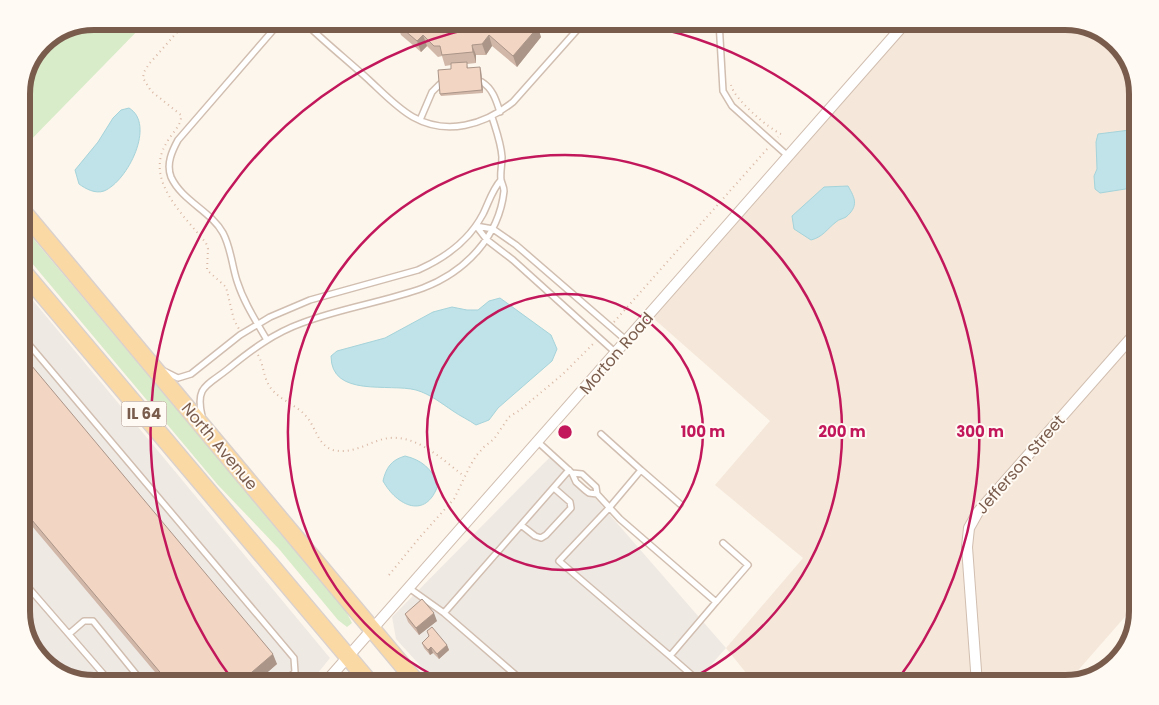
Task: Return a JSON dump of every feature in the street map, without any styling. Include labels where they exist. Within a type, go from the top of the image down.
[{"type":"main road","name":"North Avenue","points":[[30,220],[410,675]]},
{"type":"main road","name":"IL 64","points":[[30,280],[363,675]]},
{"type":"street","name":"Morton Road","points":[[333,675],[899,30]]},
{"type":"street","name":"Jefferson Street","points":[[976,675],[967,560],[968,536],[972,522],[978,512],[1129,340]]},
{"type":"lane","points":[[267,340],[246,305],[224,234],[216,222],[179,189],[171,176],[169,163],[178,140],[273,30]]},
{"type":"lane","points":[[313,30],[413,117],[433,125],[450,128],[469,125],[492,117],[513,102],[577,30]]},
{"type":"lane","points":[[719,30],[723,90],[732,106],[789,156]]},
{"type":"lane","points":[[482,82],[488,86],[495,96],[500,112]]},
{"type":"lane","points":[[420,120],[432,92],[440,84]]},
{"type":"lane","points":[[204,426],[198,402],[202,390],[253,348],[302,323],[422,288],[439,281],[456,272],[475,255],[493,229],[504,189],[501,180],[502,157],[500,144],[492,117]]},
{"type":"lane","points":[[153,366],[178,378],[191,374],[257,323],[310,300],[418,270],[434,263],[454,249],[476,226],[486,209],[493,188],[501,180]]},
{"type":"lane","points":[[476,226],[493,229],[516,245],[627,341]]},
{"type":"lane","points":[[476,226],[487,240],[513,260],[616,353]]},
{"type":"lane","points":[[30,346],[294,658],[296,672],[292,675]]},
{"type":"lane","points":[[601,434],[680,504]]},
{"type":"lane","points":[[538,442],[570,472],[576,482],[589,493],[597,494]]},
{"type":"lane","points":[[642,470],[559,561],[692,675]]},
{"type":"lane","points":[[444,613],[570,472]]},
{"type":"lane","points":[[570,472],[582,474],[596,487],[597,494],[609,508],[716,602]]},
{"type":"lane","points":[[521,525],[535,536],[541,538],[571,508],[570,502],[554,488]]},
{"type":"lane","points":[[670,656],[748,565],[723,543]]},
{"type":"lane","points":[[30,588],[104,675]]},
{"type":"lane","points":[[409,588],[444,613],[516,675]]},
{"type":"lane","points":[[69,634],[84,621],[93,621],[137,675]]},
{"type":"path","points":[[179,30],[149,64],[143,75],[144,82],[151,91],[178,112],[181,118],[162,150],[160,176],[174,204],[206,243],[208,249],[207,270],[226,287],[234,320],[243,334]]},
{"type":"path","points":[[610,326],[781,134],[737,98],[730,84]]},
{"type":"path","points":[[389,575],[454,499],[476,456],[494,439],[509,417],[563,374],[599,338]]},
{"type":"path","points":[[253,348],[260,357],[264,376],[270,387],[278,396],[304,413],[321,441],[328,448],[339,451],[356,449],[386,438],[409,440],[433,453],[465,476]]},
{"type":"shaded area","points":[[906,30],[1064,30],[1081,32],[1104,43],[1122,66],[1126,74],[1129,90],[1129,613],[1075,674],[748,675],[726,648],[803,558],[715,485],[770,421],[653,318]]},
{"type":"shaded area","points":[[30,297],[330,658],[316,675],[94,675],[70,670],[55,662],[49,656],[33,631],[30,615]]},
{"type":"shaded area","points":[[555,452],[726,648],[702,675],[429,675],[396,639],[392,617]]},
{"type":"green space","points":[[94,30],[138,30],[30,141],[30,90],[32,78],[43,55],[52,46],[74,33]]},
{"type":"green space","points":[[30,235],[346,611],[352,623],[347,627],[338,620],[279,549],[218,485],[30,261]]},
{"type":"water","points":[[129,108],[137,116],[140,126],[136,152],[130,165],[113,185],[104,191],[94,191],[85,188],[79,184],[75,170],[98,142],[113,118],[121,110]]},
{"type":"water","points":[[1129,130],[1129,188],[1100,193],[1095,189],[1094,176],[1097,169],[1096,142],[1098,134]]},
{"type":"water","points":[[848,186],[852,194],[854,206],[846,217],[837,221],[819,237],[811,240],[794,229],[792,216],[824,187]]},
{"type":"water","points":[[500,298],[551,335],[557,349],[552,361],[498,408],[489,420],[476,425],[435,399],[416,390],[363,386],[351,383],[340,378],[334,369],[331,356],[337,351],[385,338],[433,312],[452,307],[478,310],[489,301]]},
{"type":"water","points":[[405,456],[426,466],[433,474],[438,485],[433,496],[426,503],[419,506],[411,506],[403,502],[389,490],[383,481],[390,465]]},
{"type":"building","points":[[404,30],[535,30],[513,56],[489,35],[482,44],[472,45],[473,52],[442,55],[440,46],[434,46],[423,35],[417,41]]},
{"type":"building","points":[[467,62],[467,68],[480,67],[482,90],[440,94],[438,70],[451,69],[451,63]]},
{"type":"building","points":[[30,364],[273,654],[248,675],[162,675],[30,518]]},
{"type":"building","points":[[422,599],[434,613],[416,628],[405,614]]},
{"type":"building","points":[[432,627],[447,645],[437,654],[431,647],[428,650],[422,643],[429,636],[427,631]]}]
